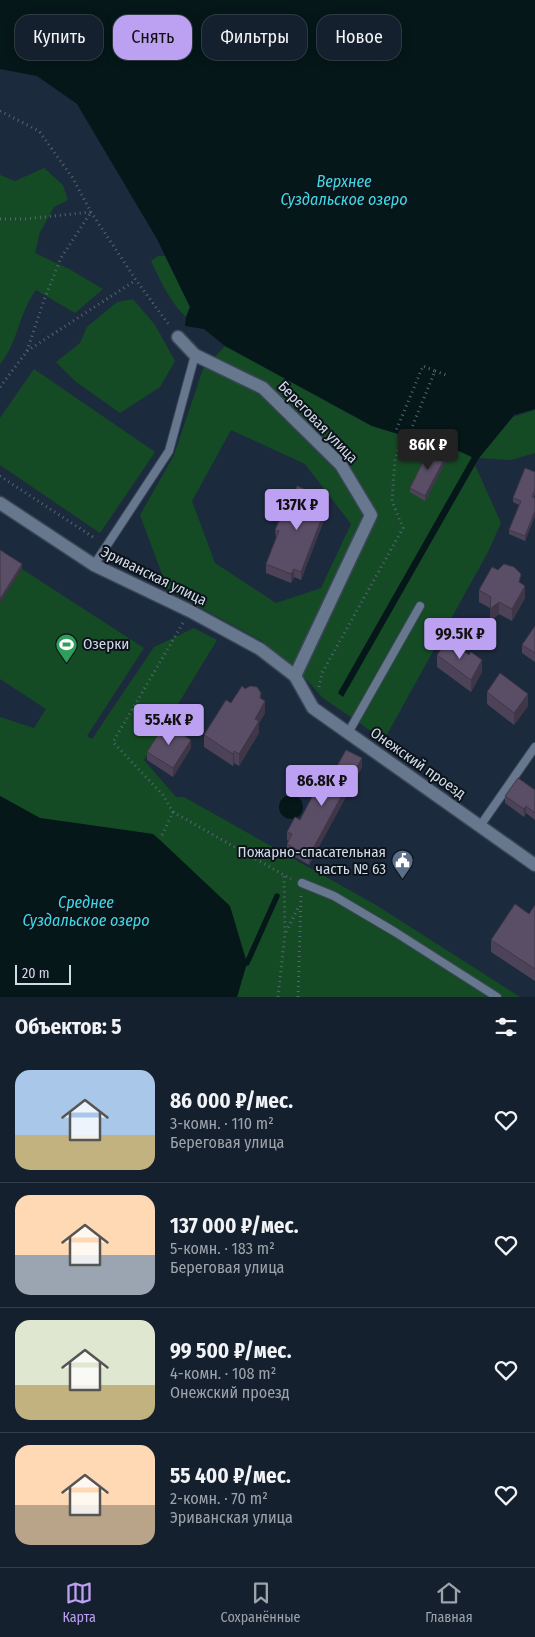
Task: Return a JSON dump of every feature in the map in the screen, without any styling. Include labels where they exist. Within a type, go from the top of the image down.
[{"type":"street","name":"Береговая улица","points":[[178,337],[195,355],[263,388],[341,465],[371,515],[295,676]]},
{"type":"street","name":"Эриванская улица","points":[[0,503],[75,554],[260,649],[295,676]]},
{"type":"street","name":"Онежский проезд","points":[[295,676],[313,708],[535,865]]},
{"type":"lane","points":[[94,565],[169,451],[195,355]]},
{"type":"lane","points":[[348,733],[420,606]]},
{"type":"lane","points":[[480,826],[535,747]]},
{"type":"lane","points":[[302,883],[334,896],[395,932],[497,997]]},
{"type":"path","points":[[0,111],[39,131],[72,177],[90,212],[136,280],[178,337]]},
{"type":"path","points":[[0,219],[25,219],[90,212]]},
{"type":"path","points":[[0,387],[27,351],[44,300],[61,258],[90,212]]},
{"type":"path","points":[[27,351],[136,280]]},
{"type":"path","points":[[395,433],[423,366],[446,375]]},
{"type":"path","points":[[313,708],[322,674],[403,528],[392,501],[395,459],[400,443],[408,437],[435,371]]},
{"type":"path","points":[[0,476],[106,546]]},
{"type":"path","points":[[190,612],[113,742],[164,795],[173,812],[284,876],[285,934],[278,997]]},
{"type":"path","points":[[162,835],[173,812]]},
{"type":"path","points":[[298,997],[302,883]]},
{"type":"path","points":[[285,934],[301,903]]},
{"type":"green space","points":[[44,168],[63,185],[68,200],[54,207],[40,232],[35,253],[69,269],[103,289],[75,313],[36,290],[26,308],[11,347],[0,364],[0,175],[15,181]]},
{"type":"green space","points":[[158,256],[165,256],[190,307],[186,317],[170,298],[151,261]]},
{"type":"green space","points":[[133,299],[155,325],[175,361],[160,387],[120,413],[75,381],[56,362],[80,343],[87,327],[117,302]]},
{"type":"green space","points":[[225,346],[372,426],[408,437],[443,444],[472,457],[338,693],[343,696],[475,465],[501,523],[488,552],[384,740],[323,698],[305,678],[262,641],[168,590],[140,515],[174,455],[203,369]],"holes":[[[231,430],[305,464],[351,524],[321,588],[276,603],[215,563],[192,501]]]},
{"type":"green space","points":[[34,369],[155,452],[100,533],[0,465],[0,418]]},
{"type":"green space","points":[[535,410],[535,453],[511,460],[479,458],[513,417]]},
{"type":"green space","points":[[22,569],[144,648],[87,736],[92,739],[154,647],[194,628],[217,640],[144,760],[176,797],[184,797],[376,905],[520,997],[237,997],[247,963],[153,834],[40,818],[0,796],[0,717],[34,728],[46,709],[0,679],[0,603]]},
{"type":"water","name":"Верхнее Суздальское озеро","points":[[0,0],[535,0],[535,409],[514,415],[479,458],[343,697],[338,693],[472,457],[443,444],[408,437],[372,426],[225,346],[204,329],[185,326],[190,307],[157,239],[77,104],[37,76],[0,69]]},
{"type":"water","points":[[291,795],[299,799],[303,807],[299,815],[291,819],[283,815],[279,807],[283,799]]},
{"type":"water","name":"Среднее Суздальское озеро","points":[[0,796],[40,818],[153,834],[230,906],[247,963],[237,997],[0,997]]},
{"type":"building","points":[[431,446],[447,454],[425,496],[410,488]]},
{"type":"building","points":[[525,468],[535,472],[535,489],[532,497],[535,498],[535,511],[525,536],[509,530],[521,501],[513,498]]},
{"type":"building","points":[[297,486],[329,499],[301,572],[294,569],[291,574],[266,564],[279,531],[275,530],[281,517],[284,518]]},
{"type":"building","points":[[0,550],[22,564],[0,599]]},
{"type":"building","points":[[504,564],[514,567],[521,574],[519,582],[525,586],[512,609],[499,602],[490,609],[491,597],[479,590],[492,567],[498,570]]},
{"type":"building","points":[[535,626],[535,653],[522,645]]},
{"type":"building","points":[[448,640],[469,655],[471,652],[482,660],[471,680],[437,655]]},
{"type":"building","points":[[500,673],[528,694],[514,713],[487,692]]},
{"type":"building","points":[[242,686],[245,689],[250,686],[257,687],[261,693],[260,698],[265,701],[255,719],[259,721],[239,754],[234,751],[233,754],[204,735],[226,700],[231,703]]},
{"type":"building","points":[[165,724],[191,740],[173,768],[147,752]]},
{"type":"building","points":[[346,750],[362,758],[309,856],[287,844],[292,834],[287,832],[295,817],[300,820],[313,795],[319,799]]},
{"type":"building","points":[[518,778],[535,790],[535,813],[526,806],[524,809],[505,796]]},
{"type":"building","points":[[515,904],[529,914],[535,905],[535,969],[491,940]]},
{"type":"waterway","points":[[247,963],[277,896]]},
{"type":"place","name":"Озерки","points":[[67,663]]},
{"type":"place","name":"Пожарно-спасательная часть № 63","points":[[402,880]]}]
